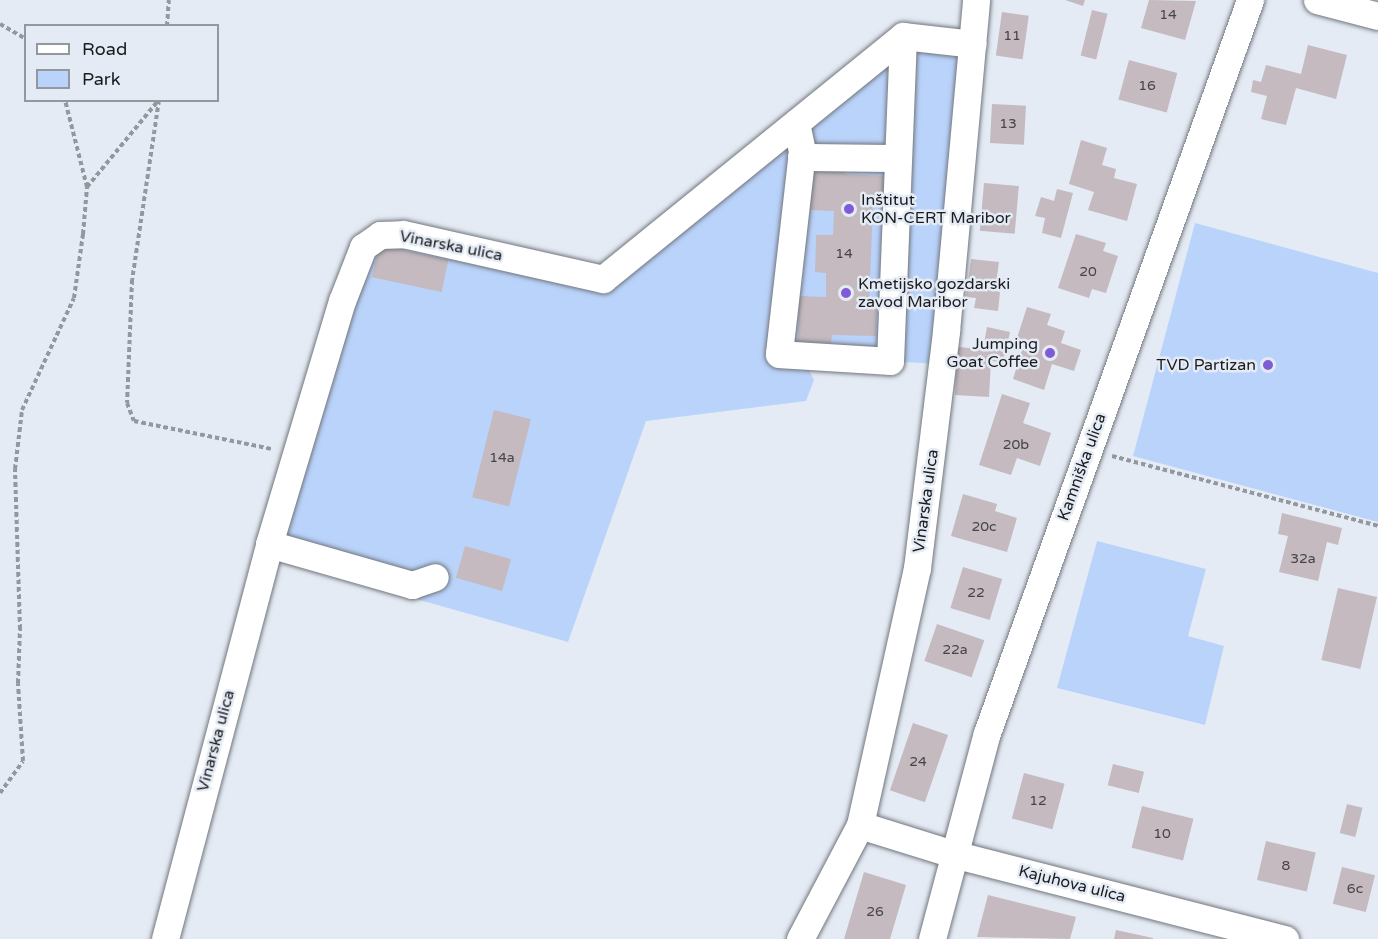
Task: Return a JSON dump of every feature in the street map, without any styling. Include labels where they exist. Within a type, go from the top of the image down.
[{"type":"street","name":"Vinarska ulica","points":[[800,939],[861,825],[917,568],[945,342],[976,0]]},
{"type":"street","name":"Kamniška ulica","points":[[932,939],[987,733],[1250,0]]},
{"type":"street","points":[[1317,0],[1378,16]]},
{"type":"street","name":"Vinarska ulica","points":[[165,939],[269,544],[342,301],[363,247],[380,235],[403,234],[603,279],[903,36]]},
{"type":"street","points":[[796,123],[801,157],[779,354],[890,361],[903,36],[973,44]]},
{"type":"street","points":[[801,157],[898,158]]},
{"type":"street","points":[[269,544],[412,585],[435,577]]},
{"type":"street","name":"Kajuhova ulica","points":[[861,825],[953,854],[1285,939]]},
{"type":"path","points":[[167,24],[169,0]]},
{"type":"path","points":[[0,24],[24,38]]},
{"type":"path","points":[[0,793],[23,761],[18,683],[20,629],[15,469],[22,410],[75,298],[87,187],[66,102]]},
{"type":"path","points":[[87,187],[157,102]]},
{"type":"path","points":[[159,102],[132,280],[127,403],[134,421],[296,454]]},
{"type":"path","points":[[1088,448],[1378,526]]},
{"type":"green space","points":[[899,44],[965,49],[939,364],[802,356],[814,380],[806,401],[646,421],[568,642],[278,560],[365,264],[382,242],[612,284]]},
{"type":"green space","name":"TVD Partizan","points":[[1195,223],[1378,273],[1378,522],[1133,456]]},
{"type":"green space","points":[[1097,541],[1206,569],[1188,636],[1224,646],[1205,725],[1057,688]]},
{"type":"building","points":[[1065,0],[1085,0],[1083,6]]},
{"type":"building","points":[[1149,0],[1196,1],[1185,40],[1141,28]]},
{"type":"building","points":[[1092,10],[1108,14],[1096,59],[1081,56]]},
{"type":"building","points":[[1002,12],[1029,16],[1023,59],[996,56]]},
{"type":"building","points":[[1308,45],[1347,55],[1336,99],[1296,88],[1286,125],[1261,119],[1267,96],[1251,92],[1253,80],[1261,82],[1266,65],[1301,74]]},
{"type":"building","points":[[1129,60],[1177,73],[1167,113],[1118,100]]},
{"type":"building","points":[[992,104],[1026,106],[1024,145],[990,143]]},
{"type":"building","points":[[1081,140],[1107,148],[1102,165],[1116,169],[1114,178],[1137,184],[1127,221],[1088,210],[1094,192],[1069,184]]},
{"type":"building","points":[[810,161],[845,163],[845,174],[888,176],[887,203],[873,202],[869,308],[877,309],[876,336],[832,335],[831,343],[798,342],[799,296],[826,297],[826,273],[815,272],[816,235],[833,235],[834,211],[808,210]]},
{"type":"building","points":[[984,183],[1019,186],[1015,234],[980,231]]},
{"type":"building","points":[[1057,189],[1073,193],[1061,238],[1042,233],[1045,218],[1035,216],[1041,197],[1054,201]]},
{"type":"building","points":[[1076,234],[1106,243],[1103,251],[1118,256],[1106,293],[1092,289],[1089,298],[1058,288]]},
{"type":"building","points":[[379,245],[448,260],[442,292],[372,277]]},
{"type":"building","points":[[971,259],[999,262],[995,291],[1000,292],[998,311],[974,308],[976,298],[966,297]]},
{"type":"building","points":[[1027,307],[1051,314],[1047,325],[1065,331],[1061,343],[1081,350],[1074,371],[1052,364],[1044,390],[1013,379],[1024,343],[1016,341]]},
{"type":"building","points":[[987,327],[1010,332],[1003,362],[991,361],[989,397],[955,395],[957,347],[983,349]]},
{"type":"building","points":[[1002,394],[1030,403],[1023,423],[1051,433],[1040,466],[1017,458],[1011,475],[979,465]]},
{"type":"building","points":[[494,410],[531,419],[509,507],[472,497]]},
{"type":"building","points":[[963,494],[997,504],[995,511],[1017,518],[1007,552],[951,536]]},
{"type":"building","points":[[1282,513],[1342,528],[1338,545],[1327,542],[1318,581],[1279,572],[1288,536],[1278,534]]},
{"type":"building","points":[[465,546],[511,559],[502,591],[456,578]]},
{"type":"building","points":[[963,567],[1002,579],[990,620],[950,608]]},
{"type":"building","points":[[1338,588],[1377,597],[1360,669],[1321,660]]},
{"type":"building","points":[[937,624],[984,640],[972,677],[924,661]]},
{"type":"building","points":[[913,723],[948,735],[925,802],[890,790]]},
{"type":"building","points":[[1113,764],[1144,772],[1139,793],[1108,785]]},
{"type":"building","points":[[1024,773],[1065,784],[1052,829],[1012,818]]},
{"type":"building","points":[[1347,804],[1363,808],[1355,837],[1340,833]]},
{"type":"building","points":[[1142,806],[1193,819],[1183,861],[1132,848]]},
{"type":"building","points":[[1266,841],[1316,852],[1307,891],[1257,880]]},
{"type":"building","points":[[1342,867],[1375,875],[1366,912],[1333,904]]},
{"type":"building","points":[[864,872],[906,885],[890,939],[844,939]]},
{"type":"building","points":[[988,895],[1076,917],[1070,939],[977,937]]},
{"type":"building","points":[[1116,930],[1153,938],[1153,939],[1114,939]]},
{"type":"place","name":"Inštitut KON-CERT Maribor","points":[[849,209]]},
{"type":"place","name":"Kmetijsko gozdarski zavod Maribor","points":[[846,293]]},
{"type":"place","name":"Jumping Goat Coffee","points":[[1050,353]]},
{"type":"place","name":"TVD Partizan","points":[[1268,365]]}]
